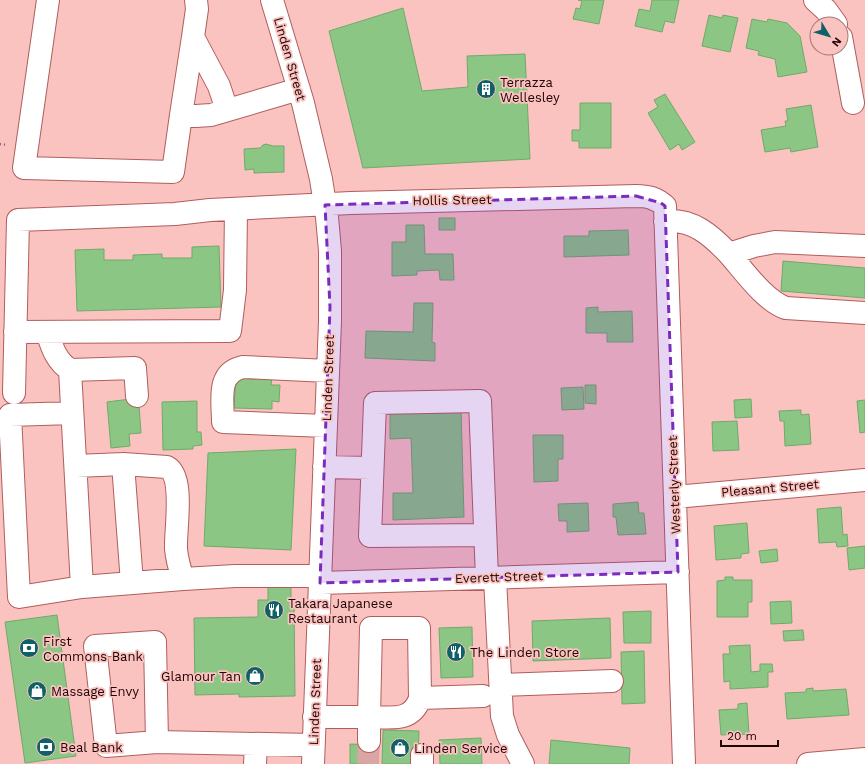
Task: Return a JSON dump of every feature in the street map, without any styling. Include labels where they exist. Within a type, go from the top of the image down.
[{"type":"street","points":[[48,0],[24,168],[173,172],[197,9],[196,0]]},
{"type":"street","name":"Linden Street","points":[[272,0],[299,89],[316,155],[325,205],[329,240],[330,275],[328,371],[313,754]]},
{"type":"street","points":[[815,0],[830,16]]},
{"type":"street","points":[[193,37],[219,86],[227,110]]},
{"type":"street","points":[[844,56],[853,103]]},
{"type":"street","points":[[181,115],[204,116],[299,89]]},
{"type":"street","name":"Hollis Street","points":[[15,332],[18,220],[175,214],[210,210],[364,202],[636,196],[652,198],[665,213]]},
{"type":"street","points":[[14,393],[15,332],[230,331],[235,290],[236,209]]},
{"type":"street","points":[[665,213],[696,226],[710,235],[768,298],[780,306],[786,308],[865,313]]},
{"type":"street","name":"Westerly Street","points":[[665,213],[684,764]]},
{"type":"street","points":[[729,254],[754,246],[775,242],[865,246]]},
{"type":"street","points":[[47,332],[56,357],[70,370],[135,368],[137,396]]},
{"type":"street","points":[[326,426],[223,422],[223,388],[227,376],[237,368],[243,367],[328,371]]},
{"type":"street","points":[[70,370],[82,587]]},
{"type":"street","points":[[485,535],[370,536],[375,403],[480,401],[485,535],[491,578],[492,691],[505,728],[523,764]]},
{"type":"street","name":"Everett Street","points":[[72,413],[10,415],[19,597],[82,587],[235,576],[320,579],[491,578],[678,572]]},
{"type":"street","points":[[76,466],[123,464],[167,467],[173,472],[178,494],[176,549],[183,580]]},
{"type":"street","points":[[123,464],[132,583]]},
{"type":"street","points":[[324,468],[372,468]]},
{"type":"street","name":"Pleasant Street","points":[[675,497],[865,480]]},
{"type":"street","points":[[314,717],[369,717],[398,717],[409,714],[414,710],[420,698],[419,628],[372,628],[369,717],[369,741]]},
{"type":"street","points":[[157,742],[155,642],[95,646],[106,746],[157,742],[256,754],[313,754]]},
{"type":"street","points":[[420,698],[612,681]]},
{"type":"street","points":[[808,764],[839,763],[865,759]]},
{"type":"highlighted area","points":[[636,196],[661,203],[665,206],[678,572],[320,583],[330,307],[325,205]]},
{"type":"building","points":[[578,0],[604,0],[599,24],[573,19],[576,8],[580,9],[582,1]]},
{"type":"building","points":[[652,0],[679,0],[674,23],[665,21],[662,32],[635,26],[639,9],[650,11]]},
{"type":"building","name":"Terrazza Wellesley","points":[[403,8],[422,91],[468,87],[467,56],[525,54],[530,159],[363,168],[329,31]]},
{"type":"building","points":[[709,15],[722,18],[723,15],[738,18],[730,52],[702,46]]},
{"type":"building","points":[[752,19],[767,22],[768,19],[787,23],[800,36],[807,72],[778,77],[775,59],[758,55],[759,51],[746,48]]},
{"type":"building","points":[[665,94],[695,142],[682,150],[679,144],[670,150],[648,113],[658,107],[654,100]]},
{"type":"building","points":[[580,103],[611,103],[611,148],[579,148],[579,141],[572,141],[572,130],[580,130]]},
{"type":"building","points":[[811,105],[818,147],[791,152],[790,148],[765,152],[761,130],[786,126],[785,121],[788,121],[786,109]]},
{"type":"building","points":[[266,144],[273,146],[284,146],[284,172],[254,173],[254,169],[245,170],[244,149],[260,148]]},
{"type":"building","points":[[439,218],[455,218],[455,230],[439,230]]},
{"type":"building","points":[[406,225],[424,225],[425,254],[453,254],[454,280],[440,280],[439,270],[417,271],[417,275],[392,276],[392,242],[406,242]]},
{"type":"building","points":[[628,230],[629,255],[564,257],[564,236],[589,236],[589,231]]},
{"type":"building","points":[[219,246],[221,307],[77,311],[75,250],[104,249],[104,260],[133,260],[133,255],[162,254],[162,258],[192,258],[192,247]]},
{"type":"building","points":[[783,261],[865,268],[865,298],[781,291]]},
{"type":"building","points":[[414,303],[433,303],[432,342],[435,343],[435,361],[365,358],[366,331],[413,332]]},
{"type":"building","points":[[598,307],[598,312],[632,311],[633,342],[607,342],[607,333],[586,333],[586,308]]},
{"type":"building","points":[[236,376],[272,377],[271,385],[280,385],[279,402],[272,401],[272,409],[234,408]]},
{"type":"building","points":[[585,385],[596,385],[596,404],[585,403]]},
{"type":"building","points":[[583,387],[584,409],[562,410],[561,388]]},
{"type":"building","points":[[130,399],[131,406],[139,405],[141,433],[129,434],[130,446],[111,448],[107,402]]},
{"type":"building","points":[[751,399],[752,417],[735,418],[734,400]]},
{"type":"building","points":[[865,400],[865,432],[860,433],[857,401]]},
{"type":"building","points":[[197,401],[197,432],[201,432],[202,445],[193,446],[193,449],[163,450],[162,402]]},
{"type":"building","points":[[461,409],[464,517],[393,520],[393,493],[413,493],[411,438],[390,439],[390,412]]},
{"type":"building","points":[[801,410],[801,415],[809,414],[811,444],[785,446],[784,421],[780,421],[779,411]]},
{"type":"building","points":[[737,421],[739,450],[713,451],[712,422]]},
{"type":"building","points":[[533,435],[563,435],[563,459],[558,459],[558,481],[534,482]]},
{"type":"building","points":[[296,449],[291,550],[204,546],[208,453]]},
{"type":"building","points":[[638,502],[639,513],[644,513],[646,534],[618,535],[616,517],[613,517],[613,504]]},
{"type":"building","points":[[588,503],[589,531],[567,532],[567,521],[559,521],[558,504]]},
{"type":"building","points":[[841,507],[843,535],[847,534],[848,546],[837,547],[836,542],[819,543],[817,509]]},
{"type":"building","points":[[747,523],[749,553],[741,554],[741,558],[716,560],[714,526]]},
{"type":"building","points":[[865,546],[865,568],[849,570],[847,548]]},
{"type":"building","points":[[777,549],[778,561],[761,563],[759,551]]},
{"type":"building","points":[[725,577],[733,577],[733,580],[752,580],[752,602],[748,602],[748,617],[717,617],[717,581],[725,580]]},
{"type":"building","points":[[268,584],[291,584],[291,599],[294,599],[295,696],[239,697],[239,694],[195,695],[194,618],[258,617],[258,600],[268,600]]},
{"type":"building","points":[[791,601],[792,623],[771,624],[770,602]]},
{"type":"building","points":[[651,611],[651,643],[624,643],[623,612]]},
{"type":"building","points":[[57,615],[76,756],[25,763],[5,622]]},
{"type":"building","points":[[610,618],[611,658],[533,661],[532,621]]},
{"type":"building","name":"The Linden Store","points":[[472,627],[473,677],[441,678],[439,628]]},
{"type":"building","points":[[803,630],[804,640],[784,641],[783,631]]},
{"type":"building","points":[[750,645],[751,672],[760,671],[760,664],[772,664],[773,672],[768,672],[768,687],[730,689],[730,681],[724,682],[723,654],[730,654],[729,646]]},
{"type":"building","points":[[644,651],[645,703],[622,704],[621,652]]},
{"type":"building","points":[[813,688],[813,691],[846,689],[849,715],[787,719],[785,693],[806,692],[806,689]]},
{"type":"building","points":[[747,703],[749,734],[721,735],[719,710],[738,709],[738,704]]},
{"type":"building","name":"Linden Service","points":[[383,730],[419,731],[418,764],[382,764]]},
{"type":"building","points":[[481,738],[482,764],[440,764],[439,740]]},
{"type":"building","points":[[551,740],[630,748],[629,764],[549,764]]},
{"type":"building","points":[[350,744],[374,745],[373,764],[350,764]]},
{"type":"tunnel","points":[[368,764],[369,741]]},
{"type":"place","name":"Terrazza Wellesley","points":[[486,89]]},
{"type":"place","name":"Takara Japanese Restaurant","points":[[274,610]]},
{"type":"place","name":"First Commons Bank","points":[[29,648]]},
{"type":"place","name":"The Linden Store","points":[[456,652]]},
{"type":"place","name":"Glamour Tan","points":[[255,676]]},
{"type":"place","name":"Massage Envy","points":[[37,691]]},
{"type":"place","name":"Beal Bank","points":[[46,747]]},
{"type":"place","name":"Linden Service","points":[[400,748]]}]
